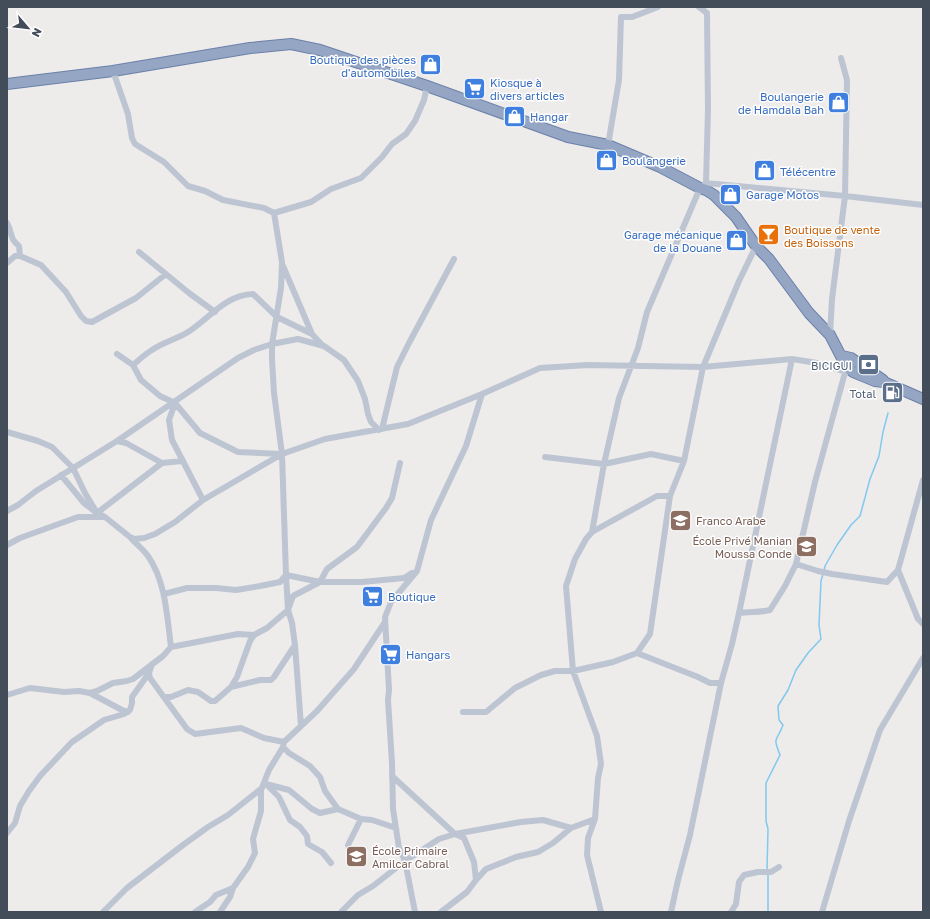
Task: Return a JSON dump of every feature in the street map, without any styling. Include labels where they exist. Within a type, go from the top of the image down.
[{"type":"highway","points":[[7,84],[113,71],[250,48],[291,44],[320,50],[427,86],[568,138],[608,145],[703,186],[731,212],[756,246],[769,259],[809,313],[830,335],[836,349],[853,372],[880,383],[884,382],[923,399]]},
{"type":"street","points":[[608,145],[619,80],[621,17],[632,18],[658,7]]},
{"type":"street","points":[[592,532],[604,464],[619,398],[638,348],[647,312],[703,186],[708,109],[707,13],[698,7]]},
{"type":"street","points":[[830,335],[832,299],[845,196],[847,80],[841,58]]},
{"type":"street","points":[[113,71],[128,114],[132,138],[135,144],[164,162],[188,186],[205,191],[222,200],[264,208],[274,213],[311,202],[331,189],[361,178],[392,144],[406,134],[415,121],[424,100],[427,86]]},
{"type":"street","points":[[703,186],[845,196],[923,205]]},
{"type":"street","points":[[274,213],[282,262],[281,288],[272,344],[274,393],[282,454],[288,610],[292,623],[295,646],[301,726]]},
{"type":"street","points":[[7,223],[10,228],[12,241],[20,246],[20,256]]},
{"type":"street","points":[[463,712],[486,712],[515,688],[541,675],[613,662],[637,652],[650,634],[670,496],[684,461],[703,367],[739,281],[756,246]]},
{"type":"street","points":[[139,252],[215,312]]},
{"type":"street","points":[[7,262],[15,256],[20,256],[41,265],[66,292],[81,316],[86,321],[92,322],[136,298],[166,274]]},
{"type":"street","points":[[380,430],[397,367],[454,259]]},
{"type":"street","points":[[282,262],[312,334]]},
{"type":"street","points":[[133,365],[152,349],[188,332],[215,312],[227,300],[245,294],[252,294],[277,317],[312,334],[324,346],[344,360],[358,381],[371,422],[380,430]]},
{"type":"street","points":[[7,511],[23,502],[36,491],[117,441],[238,358],[254,350],[272,344],[298,339],[324,346]]},
{"type":"street","points":[[117,354],[133,365],[141,380],[160,396],[174,402],[200,433],[238,452],[282,454]]},
{"type":"street","points":[[671,912],[690,835],[721,683],[739,613],[792,359]]},
{"type":"street","points":[[130,537],[134,539],[144,538],[154,534],[174,522],[203,500],[282,454],[325,439],[408,424],[482,394],[540,368],[588,366],[703,367],[792,359],[817,363],[846,363],[815,482],[796,564],[785,586],[770,610],[760,613],[750,611],[739,613]]},
{"type":"street","points":[[220,912],[255,853],[252,839],[261,810],[260,790],[269,770],[284,744],[317,711],[354,669],[385,622],[391,602],[417,571],[431,520],[466,446],[482,394]]},
{"type":"street","points":[[174,402],[170,420],[172,440],[203,500]]},
{"type":"street","points":[[7,432],[38,441],[52,447],[73,468],[85,493],[98,513]]},
{"type":"street","points":[[117,441],[126,443],[162,463]]},
{"type":"street","points":[[545,457],[604,464],[650,454],[684,461]]},
{"type":"street","points":[[98,513],[162,463],[182,461]]},
{"type":"street","points":[[90,693],[113,683],[133,679],[171,648],[238,634],[254,634],[267,628],[288,610],[293,596],[320,582],[327,569],[357,547],[392,498],[400,462]]},
{"type":"street","points":[[61,476],[84,503],[105,517],[130,537],[148,555],[164,594],[171,648]]},
{"type":"street","points":[[796,564],[832,574],[887,582],[898,570],[923,480]]},
{"type":"street","points":[[601,912],[587,855],[588,838],[595,819],[598,778],[601,764],[597,736],[573,670],[566,586],[575,559],[586,539],[592,532],[657,496],[670,496]]},
{"type":"street","points":[[7,545],[20,538],[78,517],[105,517]]},
{"type":"street","points":[[898,570],[918,619],[923,624]]},
{"type":"street","points":[[286,575],[320,582],[362,582],[404,578],[417,571]]},
{"type":"street","points":[[164,594],[187,588],[236,590],[280,582],[286,575]]},
{"type":"street","points":[[385,622],[393,809],[399,848],[405,861],[415,912]]},
{"type":"street","points":[[164,697],[171,697],[188,690],[198,692],[211,701],[215,701],[231,687],[254,634]]},
{"type":"street","points":[[231,687],[260,680],[271,680],[295,646]]},
{"type":"street","points":[[637,652],[710,683],[721,683]]},
{"type":"street","points":[[822,912],[849,821],[880,730],[923,658]]},
{"type":"street","points":[[7,833],[15,823],[24,799],[29,791],[40,776],[72,742],[104,720],[128,712],[132,703],[132,697],[149,673],[152,664]]},
{"type":"street","points":[[149,673],[150,678],[188,729],[195,734],[241,728],[264,738],[284,744],[289,753],[310,766],[320,777],[326,791],[338,809],[361,819],[372,820],[396,828]]},
{"type":"street","points":[[7,695],[30,688],[57,691],[79,691],[90,693],[128,712]]},
{"type":"street","points":[[392,776],[455,834],[464,838],[474,862],[476,880]]},
{"type":"street","points":[[266,784],[289,790],[312,809],[320,813],[338,809]]},
{"type":"street","points":[[103,912],[127,888],[182,845],[228,815],[266,784]]},
{"type":"street","points":[[266,784],[279,797],[290,820],[300,827],[308,836],[308,844],[322,852],[331,863]]},
{"type":"street","points":[[348,845],[361,819]]},
{"type":"street","points":[[442,912],[468,892],[486,869],[516,857],[538,852],[553,843],[571,828],[595,819]]},
{"type":"street","points":[[341,912],[358,895],[373,886],[405,861],[439,839],[455,834],[504,824],[543,820],[571,828]]},
{"type":"street","points":[[732,912],[736,904],[739,882],[744,875],[758,872],[771,872],[779,867]]},
{"type":"street","points":[[195,912],[210,902],[216,895],[233,888]]},
{"type":"waterway","points":[[824,571],[825,566],[837,545],[851,525],[860,516],[870,479],[879,456],[888,413]]},
{"type":"waterway","points":[[767,870],[768,829],[766,821],[766,783],[780,755],[776,744],[776,739],[783,725],[779,720],[778,706],[788,690],[796,670],[808,653],[821,639],[819,625],[821,581],[823,574]]},
{"type":"waterway","points":[[768,874],[768,912]]},
{"type":"place","name":"Boutique des pièces d'automobiles","points":[[431,65]]},
{"type":"place","name":"Kiosque à divers articles","points":[[475,88]]},
{"type":"place","name":"Boulangerie de Hamdala Bah","points":[[839,102]]},
{"type":"place","name":"Hangar","points":[[514,116]]},
{"type":"place","name":"Boulangerie","points":[[607,160]]},
{"type":"place","name":"Télécentre","points":[[764,171]]},
{"type":"place","name":"Garage Motos","points":[[730,194]]},
{"type":"place","name":"Boutique de vente des Boissons","points":[[769,235]]},
{"type":"place","name":"Garage mécanique de la Douane","points":[[737,240]]},
{"type":"place","name":"BICIGUI","points":[[868,365]]},
{"type":"place","name":"Total","points":[[892,393]]},
{"type":"place","name":"Franco Arabe","points":[[681,520]]},
{"type":"place","name":"École Privé Manian Moussa Conde","points":[[807,546]]},
{"type":"place","name":"Boutique","points":[[372,596]]},
{"type":"place","name":"Hangars","points":[[391,654]]},
{"type":"place","name":"École Primaire Amilcar Cabral","points":[[357,856]]}]
